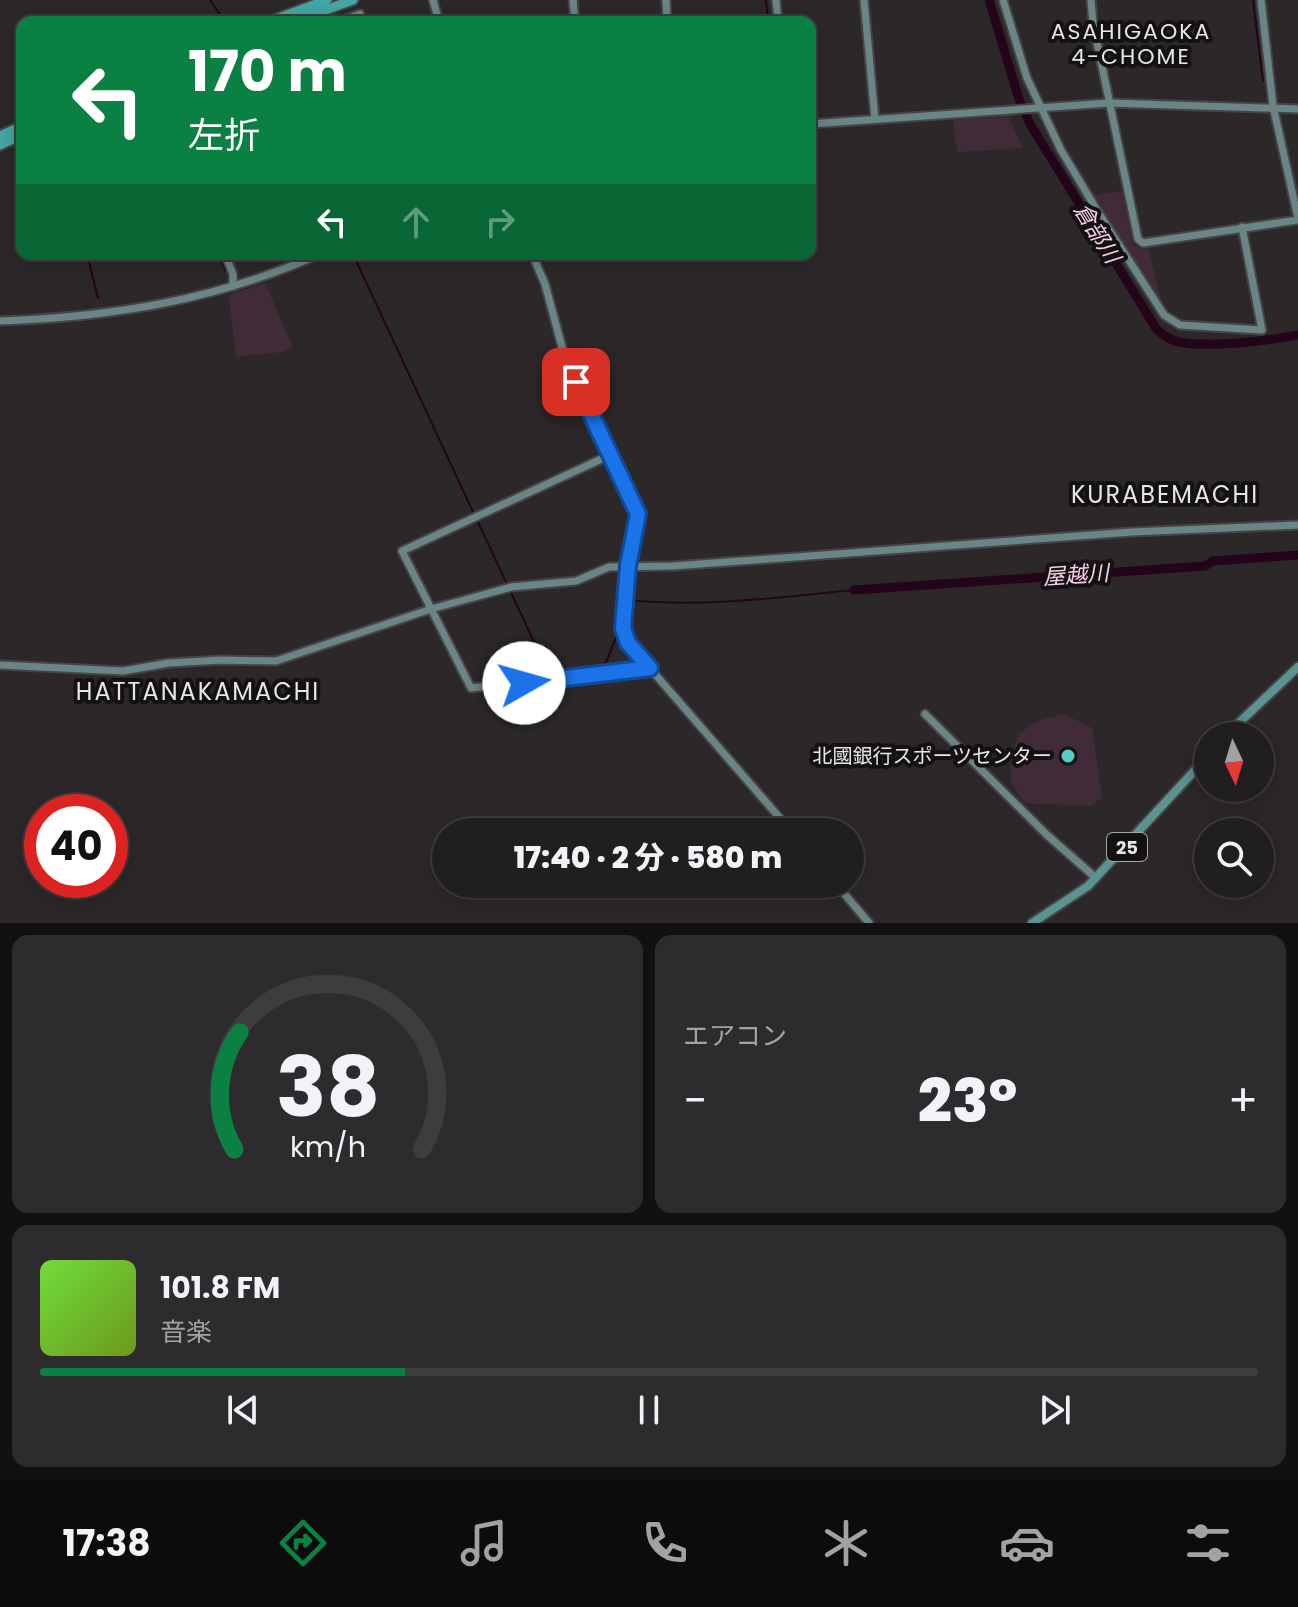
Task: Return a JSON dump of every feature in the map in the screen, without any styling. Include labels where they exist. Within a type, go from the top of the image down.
[{"type":"highway","points":[[284,16],[327,0]]},
{"type":"highway","points":[[309,16],[353,0]]},
{"type":"main road","points":[[1240,722],[1298,667]]},
{"type":"main road","name":"25","points":[[1032,923],[1096,878],[1194,771]]},
{"type":"street","points":[[864,0],[875,119]]},
{"type":"street","points":[[1003,0],[1027,78],[1061,150],[1096,213],[1164,315],[1180,325],[1262,330],[1242,227]]},
{"type":"street","points":[[1091,0],[1093,23],[1138,239],[1143,243],[1298,219],[1273,106],[1261,0]]},
{"type":"street","points":[[816,124],[1109,103],[1298,109]]},
{"type":"street","points":[[227,260],[233,274],[233,286]]},
{"type":"street","points":[[0,321],[70,319],[180,301],[281,271],[306,260]]},
{"type":"street","points":[[535,260],[545,284],[565,358],[638,514],[628,566],[623,628],[628,643],[780,818]]},
{"type":"street","points":[[610,455],[402,551],[471,688],[650,668]]},
{"type":"street","points":[[0,665],[123,671],[208,661],[276,661],[431,609],[508,587],[576,581],[609,567],[673,566],[1132,532],[1298,525]]},
{"type":"street","points":[[925,714],[1047,835],[1096,878]]},
{"type":"street","points":[[848,898],[869,923]]},
{"type":"shaded area","points":[[1008,116],[1023,148],[957,152],[953,120]]},
{"type":"shaded area","points":[[1122,191],[1133,245],[1148,249],[1164,311],[1094,195]]},
{"type":"shaded area","points":[[265,283],[293,347],[282,352],[236,357],[229,295]]},
{"type":"shaded area","points":[[1064,714],[1092,728],[1102,797],[1092,806],[1025,803],[1011,783],[1011,756],[1019,734],[1037,721]]},
{"type":"waterway","points":[[210,0],[221,16]]},
{"type":"waterway","points":[[766,0],[767,16]]},
{"type":"waterway","name":"倉部川","points":[[989,0],[1019,99],[1030,124],[1157,330],[1167,338],[1192,344],[1222,344],[1298,335]]},
{"type":"waterway","points":[[1253,0],[1263,81]]},
{"type":"waterway","points":[[88,260],[98,298]]},
{"type":"waterway","points":[[221,260],[226,271]]},
{"type":"waterway","points":[[356,260],[474,514]]},
{"type":"waterway","points":[[477,520],[543,661],[549,666],[570,673],[601,667],[619,631]]},
{"type":"waterway","name":"屋越川","points":[[854,590],[1205,566],[1213,561],[1298,555]]},
{"type":"waterway","points":[[629,600],[714,602],[854,590]]},
{"type":"place","name":"北國銀行スポーツセンター","points":[[1068,756]]},
{"type":"district","name":"ASAHIGAOKA 4-CHOME","points":[[1131,44]]},
{"type":"district","name":"KURABEMACHI","points":[[1165,494]]},
{"type":"district","name":"HATTANAKAMACHI","points":[[198,691]]},
{"type":"route","points":[[524,683],[650,668],[628,643],[623,628],[628,566],[638,514],[576,382]]}]
